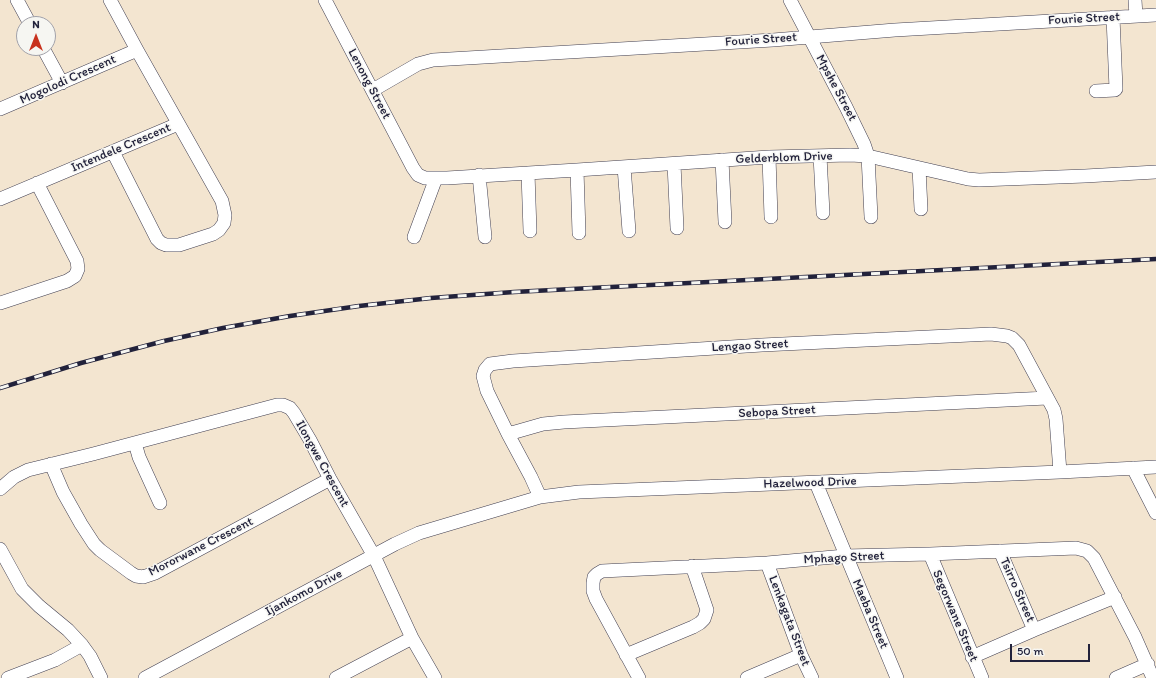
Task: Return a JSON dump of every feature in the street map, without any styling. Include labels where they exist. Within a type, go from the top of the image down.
[{"type":"street","points":[[17,0],[26,16]]},
{"type":"street","name":"Intendele Crescent","points":[[0,199],[178,124],[110,0]]},
{"type":"street","name":"Lenong Street","points":[[325,0],[413,168]]},
{"type":"street","name":"Mpshe Street","points":[[790,0],[860,134],[866,149],[868,156],[871,217]]},
{"type":"street","points":[[1135,0],[1136,16]]},
{"type":"street","name":"Fourie Street","points":[[373,90],[418,64],[433,60],[1156,15]]},
{"type":"street","points":[[1096,91],[1116,89],[1113,17]]},
{"type":"street","name":"Mogolodi Crescent","points":[[0,109],[137,50]]},
{"type":"street","points":[[47,56],[62,83]]},
{"type":"street","points":[[113,152],[157,239],[166,245],[180,245],[213,234],[219,230],[224,223],[225,215],[222,201],[178,124]]},
{"type":"street","name":"Gelderblom Drive","points":[[413,168],[418,175],[422,177],[436,178],[770,157],[850,155],[868,156],[968,179],[979,180],[1156,172]]},
{"type":"street","points":[[820,156],[823,213]]},
{"type":"street","points":[[770,157],[771,217]]},
{"type":"street","points":[[722,160],[725,222]]},
{"type":"street","points":[[674,164],[677,228]]},
{"type":"street","points":[[624,167],[629,231]]},
{"type":"street","points":[[919,168],[921,209]]},
{"type":"street","points":[[577,170],[579,233]]},
{"type":"street","points":[[528,173],[530,231]]},
{"type":"street","points":[[479,176],[484,237]]},
{"type":"street","points":[[414,237],[436,178]]},
{"type":"street","points":[[0,303],[67,281],[75,276],[78,269],[77,261],[38,183]]},
{"type":"street","name":"Lengao Street","points":[[540,497],[484,383],[484,370],[494,363],[762,345],[999,334],[1012,338],[1019,345],[1054,410],[1060,472]]},
{"type":"street","name":"Sebopa Street","points":[[508,434],[543,424],[564,422],[1047,398]]},
{"type":"street","name":"Ilongwe Crescent","points":[[0,489],[20,473],[51,464],[277,405],[290,408],[310,440],[330,479],[374,556],[412,638],[435,678]]},
{"type":"street","points":[[135,443],[139,458],[160,503]]},
{"type":"street","name":"Mororwane Crescent","points":[[51,464],[63,492],[94,544],[131,573],[142,577],[155,573],[330,479]]},
{"type":"street","name":"Hazelwood Drive","points":[[468,519],[540,497],[579,492],[816,483],[1156,467]]},
{"type":"street","points":[[1133,468],[1156,513]]},
{"type":"street","name":"Maeba Street","points":[[816,483],[897,678]]},
{"type":"street","name":"Ijankomo Drive","points":[[146,678],[419,533],[468,519]]},
{"type":"street","name":"Mphago Street","points":[[626,655],[593,591],[594,577],[602,571],[767,563],[846,556],[1076,548],[1087,551],[1094,558],[1115,597]]},
{"type":"street","points":[[0,550],[22,589],[39,606],[68,630],[82,645],[90,656],[101,678]]},
{"type":"street","name":"Tsirro Street","points":[[1000,551],[1034,630]]},
{"type":"street","name":"Segorwane Street","points":[[930,554],[982,678]]},
{"type":"street","name":"Lenkagata Street","points":[[767,563],[812,678]]},
{"type":"street","points":[[639,678],[626,655],[693,627],[704,619],[707,610],[692,566]]},
{"type":"street","points":[[972,657],[1115,597],[1135,636],[1153,678]]},
{"type":"street","points":[[342,676],[412,638]]},
{"type":"street","points":[[8,678],[55,660],[82,645]]},
{"type":"street","points":[[747,678],[802,655]]},
{"type":"street","points":[[1116,678],[1148,664]]},
{"type":"railway","points":[[0,388],[81,363],[164,341],[223,328],[359,306],[431,298],[514,292],[1156,259]]}]
